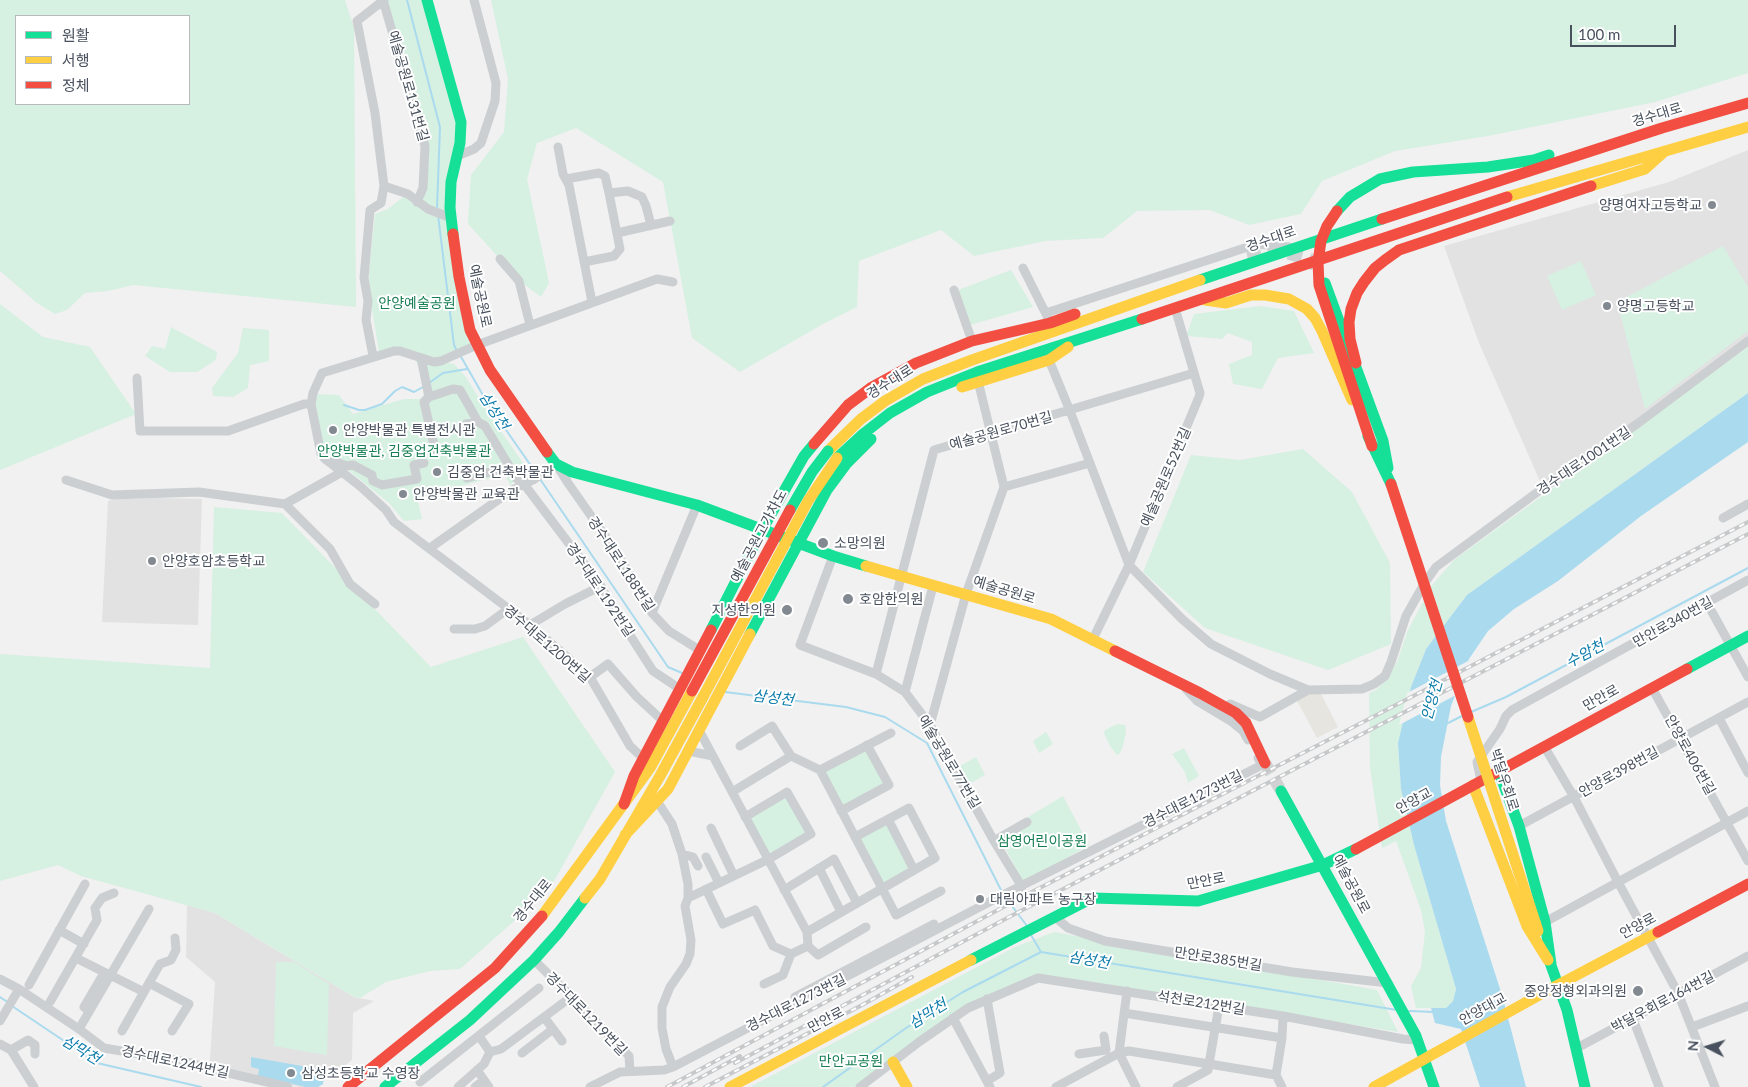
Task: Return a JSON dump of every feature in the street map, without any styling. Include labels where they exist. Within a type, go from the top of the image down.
[{"type":"main road","name":"예술공원로","points":[[427,0],[461,122],[460,143],[450,182],[448,217],[474,346],[553,466],[696,505],[833,556],[901,578],[966,594],[1051,619],[1200,693],[1236,713],[1246,723],[1265,762]]},
{"type":"main road","name":"경수대로","points":[[833,455],[861,419],[885,401],[923,379],[972,360],[1294,247],[1662,128],[1748,104]]},
{"type":"main road","name":"경수대로","points":[[833,455],[890,413],[926,392],[977,372],[1175,308],[1477,206],[1748,127]]},
{"type":"main road","points":[[1372,446],[1319,285],[1318,262],[1321,241],[1327,226],[1337,211],[1350,197],[1363,188],[1387,178],[1413,172],[1488,167],[1534,160],[1662,128]]},
{"type":"main road","points":[[1391,484],[1383,441],[1356,363],[1350,339],[1349,322],[1351,309],[1364,282],[1375,268],[1399,250],[1536,203],[1646,169],[1668,149]]},
{"type":"main road","points":[[384,1087],[470,1020],[534,960],[559,932],[600,879],[660,776],[689,691],[699,654],[762,530],[804,456],[848,405],[872,387],[916,363],[972,341],[1050,319],[1247,255]]},
{"type":"main road","points":[[1325,283],[1345,340],[1356,363]]},
{"type":"main road","points":[[1199,300],[1226,303],[1251,295],[1282,297],[1297,303],[1315,318],[1391,484]]},
{"type":"main road","points":[[1050,319],[1078,322]]},
{"type":"main road","points":[[625,835],[668,789],[827,490],[847,463],[897,416],[928,399],[978,381],[1049,360],[1080,339]]},
{"type":"main road","name":"예술공원고가차도","points":[[689,691],[808,501],[833,455]]},
{"type":"main road","name":"박달우회로","points":[[1391,484],[1538,931],[1559,985],[1577,1048],[1585,1087]]},
{"type":"main road","name":"만안로","points":[[1475,785],[1748,636]]},
{"type":"main road","name":"경수대로","points":[[348,1087],[495,968],[541,918],[650,768],[689,691]]},
{"type":"main road","points":[[624,804],[634,776],[663,721],[689,691]]},
{"type":"main road","points":[[1499,772],[1519,826],[1546,922],[1551,964]]},
{"type":"main road","points":[[1475,785],[1527,926],[1551,964]]},
{"type":"main road","name":"안양교","points":[[1374,840],[1475,785]]},
{"type":"main road","name":"예술공원로","points":[[1281,791],[1416,1038]]},
{"type":"main road","name":"만안로","points":[[730,1087],[1092,898],[1198,901],[1323,866],[1374,840]]},
{"type":"main road","name":"안양로","points":[[1542,994],[1748,884]]},
{"type":"main road","name":"안양대교","points":[[1424,1060],[1542,994]]},
{"type":"main road","points":[[1416,1038],[1434,1087]]},
{"type":"main road","points":[[1374,1087],[1424,1060]]},
{"type":"main road","points":[[893,1062],[907,1087]]},
{"type":"street","points":[[373,356],[366,320],[368,301],[364,278],[370,210],[381,203],[384,186],[375,113],[357,21],[383,0]]},
{"type":"street","name":"예술공원로131번길","points":[[383,0],[426,146],[423,188],[417,202]]},
{"type":"street","points":[[457,156],[474,149],[481,143],[495,101],[496,83],[474,0]]},
{"type":"street","points":[[558,147],[592,302]]},
{"type":"street","points":[[566,179],[598,174],[605,176],[609,193],[620,249],[614,256],[584,262]]},
{"type":"street","points":[[384,186],[408,194],[428,209],[448,217]]},
{"type":"street","points":[[609,193],[628,191],[642,198],[651,225]]},
{"type":"street","points":[[617,233],[670,221]]},
{"type":"street","points":[[1023,268],[1050,319],[1257,244],[1294,247]]},
{"type":"street","points":[[500,259],[519,281],[530,325]]},
{"type":"street","points":[[137,378],[140,431],[228,431],[304,404],[311,404],[313,392],[322,373],[394,350],[434,362],[657,279],[673,282]]},
{"type":"street","points":[[954,290],[972,341]]},
{"type":"street","name":"예술공원로52번길","points":[[1092,641],[1128,565],[1200,393],[1175,308]]},
{"type":"street","name":"경수대로1001번길","points":[[1308,690],[1362,689],[1374,684],[1384,676],[1391,662],[1406,616],[1436,567],[1543,488],[1637,424],[1748,341]]},
{"type":"street","points":[[421,358],[429,393],[424,402],[436,454]]},
{"type":"street","points":[[1049,360],[1128,565],[1182,619],[1211,644],[1270,674],[1308,690]]},
{"type":"street","name":"예술공원로70번길","points":[[901,578],[934,450],[1194,373]]},
{"type":"street","points":[[930,725],[966,594],[1004,487],[978,381]]},
{"type":"street","name":"경수대로1192번길","points":[[429,393],[460,390],[478,422],[485,426],[509,467],[525,481],[601,586],[610,604],[653,671],[689,691]]},
{"type":"street","name":"경수대로1200번길","points":[[311,404],[321,454],[331,465],[361,487],[386,510],[394,522],[422,545],[430,548],[530,625],[590,677],[630,746],[643,758]]},
{"type":"street","points":[[466,424],[478,422]]},
{"type":"street","points":[[334,460],[346,466],[353,465],[372,475],[373,481],[382,485],[417,479],[414,465],[424,463]]},
{"type":"street","points":[[1004,487],[1090,463]]},
{"type":"street","points":[[430,548],[525,481],[553,466]]},
{"type":"street","name":"경수대로1188번길","points":[[553,466],[568,483],[615,550],[652,613],[669,631],[699,654]]},
{"type":"street","points":[[467,478],[509,467]]},
{"type":"street","points":[[285,504],[342,472]]},
{"type":"street","points":[[66,480],[112,494],[199,492],[285,504],[330,548],[350,584],[375,604]]},
{"type":"street","points":[[1723,518],[1748,504]]},
{"type":"street","points":[[652,613],[696,505]]},
{"type":"street","name":"예술공원로77번길","points":[[833,556],[800,645],[876,674],[905,692],[930,725],[1021,887]]},
{"type":"street","points":[[876,674],[901,578]]},
{"type":"street","name":"만안로340번길","points":[[1475,785],[1477,762],[1500,730],[1506,716],[1512,710],[1748,580]]},
{"type":"street","points":[[530,625],[565,604],[601,586]]},
{"type":"street","points":[[905,692],[933,586]]},
{"type":"street","points":[[1707,603],[1748,677]]},
{"type":"street","points":[[454,629],[475,629],[485,626],[508,609]]},
{"type":"street","points":[[590,677],[608,664],[637,697],[663,721]]},
{"type":"street","points":[[1180,683],[1197,687],[1260,717],[1308,690]]},
{"type":"street","name":"경수대로1273번길","points":[[590,1087],[620,1072],[664,1070],[673,1067],[903,944],[1021,887],[1262,764],[1243,731],[1232,722],[1197,701],[1180,683]]},
{"type":"street","name":"안양로406번길","points":[[1652,688],[1748,860]]},
{"type":"street","name":"안양로398번길","points":[[1519,826],[1748,702]]},
{"type":"street","points":[[1719,718],[1748,773]]},
{"type":"street","points":[[740,746],[772,726],[791,756],[820,770],[896,915],[941,891]]},
{"type":"street","points":[[699,730],[807,932],[808,946],[818,955],[866,927]]},
{"type":"street","points":[[820,770],[891,733]]},
{"type":"street","points":[[841,810],[889,785],[868,745]]},
{"type":"street","points":[[1544,746],[1574,797],[1678,993],[1715,1087]]},
{"type":"street","points":[[688,751],[713,756]]},
{"type":"street","points":[[732,792],[791,756]]},
{"type":"street","points":[[688,898],[769,859],[811,834],[787,792],[745,818]]},
{"type":"street","points":[[657,801],[672,824],[682,854],[688,884],[688,898],[685,906],[691,940],[690,954],[686,964],[670,986],[662,1007],[662,1028],[666,1049],[673,1067]]},
{"type":"street","points":[[807,932],[935,858],[908,808],[855,837]]},
{"type":"street","points":[[1546,922],[1748,811]]},
{"type":"street","points":[[888,819],[914,870]]},
{"type":"street","points":[[994,841],[1027,822]]},
{"type":"street","points":[[711,828],[734,876]]},
{"type":"street","points":[[682,854],[693,857],[698,866]]},
{"type":"street","points":[[706,858],[719,883]]},
{"type":"street","points":[[784,890],[834,859],[857,903]]},
{"type":"street","points":[[818,868],[841,912]]},
{"type":"street","points":[[29,985],[85,884]]},
{"type":"street","points":[[706,889],[723,924],[755,910],[773,946],[791,954]]},
{"type":"street","points":[[50,1002],[97,920],[95,908],[102,898],[114,893]]},
{"type":"street","points":[[79,1029],[149,909]]},
{"type":"street","name":"만안로385번길","points":[[1055,917],[1068,928],[1105,941],[1390,988]]},
{"type":"street","points":[[794,997],[903,944],[934,924]]},
{"type":"street","points":[[59,930],[84,944]]},
{"type":"street","points":[[122,1032],[160,964],[171,960],[176,950],[175,938]]},
{"type":"street","points":[[764,984],[783,975],[791,954],[808,946]]},
{"type":"street","name":"박달우회로164번길","points":[[1577,1048],[1748,956]]},
{"type":"street","points":[[76,958],[108,978],[144,992]]},
{"type":"street","name":"경수대로1219번길","points":[[534,960],[629,1056],[630,1071]]},
{"type":"street","name":"석천로212번길","points":[[860,1087],[968,1008],[1038,978],[1283,1016],[1403,1039],[1416,1038]]},
{"type":"street","name":"경수대로1244번길","points":[[0,979],[19,989],[104,1048],[192,1063],[288,1087]]},
{"type":"street","points":[[149,983],[189,1004],[172,1031]]},
{"type":"street","points":[[420,1082],[539,988]]},
{"type":"street","points":[[0,1021],[19,989]]},
{"type":"street","points":[[1127,991],[1118,1053],[1136,1087]]},
{"type":"street","points":[[458,1087],[484,1064],[490,1052],[501,1048],[571,997]]},
{"type":"street","points":[[953,1018],[989,1084],[1000,1073],[987,999]]},
{"type":"street","points":[[1177,1087],[1208,1070],[1219,1006]]},
{"type":"street","points":[[1692,1027],[1748,1006]]},
{"type":"street","points":[[1124,1013],[1282,1038]]},
{"type":"street","points":[[1282,1087],[1276,1075],[1282,1038],[1283,1016]]},
{"type":"street","points":[[544,1017],[562,1041]]},
{"type":"street","points":[[1633,1018],[1659,1087]]},
{"type":"street","points":[[522,1053],[553,1029]]},
{"type":"street","points":[[479,1036],[490,1052]]},
{"type":"street","points":[[1079,1054],[1106,1050],[1104,1036]]},
{"type":"street","points":[[11,1050],[28,1040],[35,1045],[35,1054]]},
{"type":"street","points":[[0,1044],[11,1050],[34,1087]]},
{"type":"street","points":[[1056,1087],[1118,1053],[1129,1051],[1276,1075]]},
{"type":"street","points":[[475,1087],[487,1083],[477,1070]]},
{"type":"shaded area","name":"양명고등학교","points":[[1748,150],[1748,341],[1543,488],[1479,343],[1444,246],[1669,182]]},
{"type":"shaded area","name":"안양호암초등학교","points":[[116,499],[202,499],[198,625],[102,622],[108,501]]},
{"type":"shaded area","points":[[1311,691],[1320,692],[1338,727],[1317,738],[1296,699]]},
{"type":"shaded area","points":[[187,905],[215,913],[354,997],[374,1001],[353,1013],[352,1060],[316,1087],[299,1087],[211,1066],[215,982],[186,957]]},
{"type":"green space","points":[[0,0],[345,0],[354,28],[356,307],[133,285],[108,291],[85,293],[67,310],[55,314],[37,303],[0,271]]},
{"type":"green space","name":"안양예술공원","points":[[382,0],[426,0],[460,143],[450,208],[477,345],[444,359],[379,353],[368,283],[375,214],[388,209],[407,194],[417,202],[425,146]]},
{"type":"green space","points":[[491,0],[1748,0],[1748,73],[1655,102],[1488,136],[1395,151],[1322,181],[1301,214],[1249,225],[1210,210],[1137,211],[1103,238],[1045,241],[974,256],[941,230],[859,261],[857,307],[823,324],[740,372],[692,338],[663,182],[576,128],[537,143],[527,179],[549,283],[541,297],[521,282],[468,224],[471,175],[504,132],[508,79]]},
{"type":"green space","points":[[1723,246],[1748,287],[1748,331],[1645,409],[1617,302]]},
{"type":"green space","points":[[1581,261],[1596,295],[1562,310],[1547,276]]},
{"type":"green space","points":[[1011,270],[1033,307],[970,325],[958,290]]},
{"type":"green space","points":[[0,304],[43,337],[90,347],[136,414],[0,470]]},
{"type":"green space","points":[[1260,306],[1294,311],[1314,353],[1278,358],[1262,389],[1233,384],[1229,364],[1252,355],[1252,342],[1228,333],[1222,339],[1186,336],[1194,314]]},
{"type":"green space","points":[[171,327],[217,352],[216,360],[197,372],[170,372],[145,356],[152,346],[165,349]]},
{"type":"green space","points":[[243,328],[269,330],[269,361],[250,365],[248,388],[233,397],[213,396],[212,388],[238,353]]},
{"type":"green space","points":[[1748,347],[1748,393],[1467,595],[1426,649],[1411,687],[1398,743],[1401,789],[1414,845],[1456,989],[1453,1001],[1446,1008],[1416,1008],[1411,986],[1421,968],[1425,932],[1421,910],[1396,841],[1382,848],[1370,768],[1369,693],[1376,690],[1384,682],[1397,662],[1408,630],[1432,585],[1455,559]]},
{"type":"green space","name":"안양박물관, 김중업건축박물관","points":[[414,358],[454,364],[466,377],[523,463],[523,474],[510,485],[505,474],[417,498],[422,519],[404,521],[389,503],[347,469],[327,460],[314,410],[315,394],[339,395],[353,414],[404,399],[420,399],[425,394],[419,367]]},
{"type":"green space","points":[[1303,449],[1352,492],[1390,563],[1391,644],[1328,670],[1205,628],[1143,572],[1191,455],[1240,460]]},
{"type":"green space","points":[[214,507],[282,513],[431,667],[523,637],[615,772],[549,890],[460,969],[430,971],[386,982],[360,998],[354,997],[215,913],[81,876],[58,865],[0,881],[0,654],[210,668]]},
{"type":"green space","points":[[1117,724],[1125,725],[1126,732],[1123,746],[1117,755],[1104,733],[1105,730]]},
{"type":"green space","points":[[1046,732],[1053,744],[1039,753],[1033,741]]},
{"type":"green space","points":[[867,745],[889,785],[841,811],[820,770]]},
{"type":"green space","points":[[1184,748],[1199,776],[1188,783],[1185,772],[1172,754]]},
{"type":"green space","points":[[976,757],[985,775],[969,784],[960,766]]},
{"type":"green space","points":[[787,792],[811,834],[769,859],[745,817]]},
{"type":"green space","name":"삼영어린이공원","points":[[1063,796],[1089,845],[1024,883],[998,835]]},
{"type":"green space","points":[[888,819],[914,870],[882,888],[855,837]]},
{"type":"green space","name":"만안교공원","points":[[1054,932],[1377,990],[1398,1032],[1037,974],[952,1015],[856,1087],[750,1087],[1015,947]]},
{"type":"green space","points":[[276,962],[294,962],[329,984],[327,1055],[274,1046]]},
{"type":"water","name":"안양천","points":[[1748,393],[1748,442],[1641,516],[1558,581],[1514,609],[1488,631],[1469,659],[1451,706],[1441,757],[1440,785],[1446,821],[1502,995],[1526,1087],[1480,1087],[1461,1029],[1435,1023],[1431,1008],[1446,1008],[1453,1001],[1456,989],[1414,845],[1401,789],[1398,743],[1411,687],[1426,649],[1467,595]]},
{"type":"water","name":"삼성초등학교 수영장","points":[[251,1057],[325,1070],[323,1084],[318,1087],[306,1087],[258,1076],[259,1069],[251,1067]]},
{"type":"pier","points":[[1472,659],[1458,694],[1399,725],[1407,693]]},
{"type":"waterway","name":"삼성천","points":[[407,0],[440,127],[437,208]]},
{"type":"waterway","name":"삼성천","points":[[438,215],[454,345],[457,351]]},
{"type":"waterway","name":"삼성천","points":[[460,355],[488,404],[536,473]]},
{"type":"waterway","points":[[429,383],[443,373],[467,369]]},
{"type":"waterway","points":[[344,405],[365,410],[382,404],[402,387],[414,392],[423,387]]},
{"type":"waterway","name":"삼성천","points":[[540,479],[668,667],[682,673]]},
{"type":"waterway","name":"수암천","points":[[1471,712],[1506,697],[1748,568]]},
{"type":"waterway","name":"삼성천","points":[[725,692],[846,707],[885,717],[927,743],[1002,892]]},
{"type":"waterway","name":"수암천","points":[[1446,724],[1462,716]]},
{"type":"waterway","name":"삼성천","points":[[1006,898],[1027,926]]},
{"type":"waterway","name":"삼성천","points":[[1031,935],[1041,952],[1397,1010]]},
{"type":"waterway","name":"삼막천","points":[[823,1087],[906,1028],[963,992],[1041,952]]},
{"type":"waterway","name":"삼막천","points":[[0,997],[9,1003]]},
{"type":"waterway","name":"삼막천","points":[[12,1006],[97,1063],[201,1087]]},
{"type":"waterway","name":"삼성천","points":[[1409,1011],[1434,1012]]},
{"type":"tunnel","points":[[1247,255],[1269,251],[1286,252],[1304,257],[1315,263],[1317,267]]},
{"type":"tunnel","points":[[1265,763],[1281,791]]},
{"type":"railway","points":[[667,1087],[1024,896],[1748,522]]},
{"type":"railway","points":[[735,1063],[1011,916],[1748,534]]},
{"type":"railway","points":[[705,1087],[912,977]]},
{"type":"railway","points":[[683,1087],[740,1056]]},
{"type":"traffic: fast","points":[[427,0],[461,122],[460,143],[451,182],[450,208],[453,234]]},
{"type":"traffic: fast","points":[[1337,211],[1350,197],[1380,179],[1413,172],[1488,167],[1534,160],[1549,155]]},
{"type":"traffic: fast","points":[[1200,280],[1382,219]]},
{"type":"traffic: fast","points":[[1325,283],[1383,441],[1388,468]]},
{"type":"traffic: fast","points":[[837,458],[890,413],[927,392],[977,372],[1142,319]]},
{"type":"traffic: fast","points":[[1368,436],[1391,484]]},
{"type":"traffic: fast","points":[[750,634],[827,490],[847,463],[871,439]]},
{"type":"traffic: fast","points":[[711,630],[762,530],[804,456],[814,444]]},
{"type":"traffic: fast","points":[[790,510],[812,472],[828,451]]},
{"type":"traffic: fast","points":[[547,452],[556,464],[572,472],[697,505],[833,556],[866,566]]},
{"type":"traffic: fast","points":[[1687,669],[1748,636]]},
{"type":"traffic: fast","points":[[1499,772],[1519,826],[1545,922],[1551,964]]},
{"type":"traffic: fast","points":[[1281,791],[1416,1036],[1434,1087]]},
{"type":"traffic: fast","points":[[971,960],[1092,898],[1198,901],[1323,865],[1356,849]]},
{"type":"traffic: fast","points":[[385,1087],[470,1020],[534,960],[559,932],[585,898]]},
{"type":"traffic: fast","points":[[1548,957],[1567,1010],[1585,1087]]},
{"type":"traffic: slow","points":[[1507,197],[1748,127]]},
{"type":"traffic: slow","points":[[1591,186],[1645,169],[1665,151]]},
{"type":"traffic: slow","points":[[828,451],[861,419],[885,401],[923,379],[1200,280]]},
{"type":"traffic: slow","points":[[1205,300],[1226,303],[1251,295],[1265,295],[1289,299],[1307,309],[1315,318],[1322,331],[1352,400]]},
{"type":"traffic: slow","points":[[962,387],[1049,360],[1068,347]]},
{"type":"traffic: slow","points":[[703,697],[808,501],[837,458]]},
{"type":"traffic: slow","points":[[866,566],[1051,619],[1115,651]]},
{"type":"traffic: slow","points":[[625,835],[668,789],[750,634]]},
{"type":"traffic: slow","points":[[542,916],[650,768],[692,691]]},
{"type":"traffic: slow","points":[[585,898],[600,879],[703,697]]},
{"type":"traffic: slow","points":[[1468,717],[1538,931]]},
{"type":"traffic: slow","points":[[1473,785],[1527,926],[1548,960]]},
{"type":"traffic: slow","points":[[1374,1087],[1541,994],[1658,932]]},
{"type":"traffic: slow","points":[[730,1087],[971,960]]},
{"type":"traffic: slow","points":[[893,1062],[907,1087]]},
{"type":"traffic: jam","points":[[1382,219],[1662,128],[1748,103]]},
{"type":"traffic: jam","points":[[1356,363],[1350,339],[1349,322],[1351,309],[1357,293],[1364,282],[1375,268],[1385,260],[1399,250],[1591,186]]},
{"type":"traffic: jam","points":[[1142,319],[1507,197]]},
{"type":"traffic: jam","points":[[1337,211],[1327,226],[1321,241],[1318,262],[1319,285],[1372,446]]},
{"type":"traffic: jam","points":[[453,234],[459,277],[470,330],[490,370],[547,452]]},
{"type":"traffic: jam","points":[[814,444],[848,405],[872,387],[916,363],[972,341],[1050,323],[1075,314]]},
{"type":"traffic: jam","points":[[1391,484],[1468,717]]},
{"type":"traffic: jam","points":[[692,691],[790,510]]},
{"type":"traffic: jam","points":[[624,804],[634,776],[711,630]]},
{"type":"traffic: jam","points":[[1115,651],[1236,713],[1246,723],[1265,763]]},
{"type":"traffic: jam","points":[[1356,849],[1687,669]]},
{"type":"traffic: jam","points":[[1658,932],[1748,884]]},
{"type":"traffic: jam","points":[[348,1087],[495,968],[542,916]]},
{"type":"place","name":"양명여자고등학교","points":[[1712,205]]},
{"type":"place","name":"양명고등학교","points":[[1607,306]]},
{"type":"place","name":"안양박물관 특별전시관","points":[[333,430]]},
{"type":"place","name":"김중업 건축박물관","points":[[437,472]]},
{"type":"place","name":"안양박물관 교육관","points":[[403,494]]},
{"type":"place","name":"소망의원","points":[[823,543]]},
{"type":"place","name":"안양호암초등학교","points":[[152,561]]},
{"type":"place","name":"호암한의원","points":[[848,599]]},
{"type":"place","name":"지성한의원","points":[[787,610]]},
{"type":"place","name":"대림아파트 농구장","points":[[980,899]]},
{"type":"place","name":"중앙정형외과의원","points":[[1638,991]]},
{"type":"place","name":"삼성초등학교 수영장","points":[[291,1073]]}]
